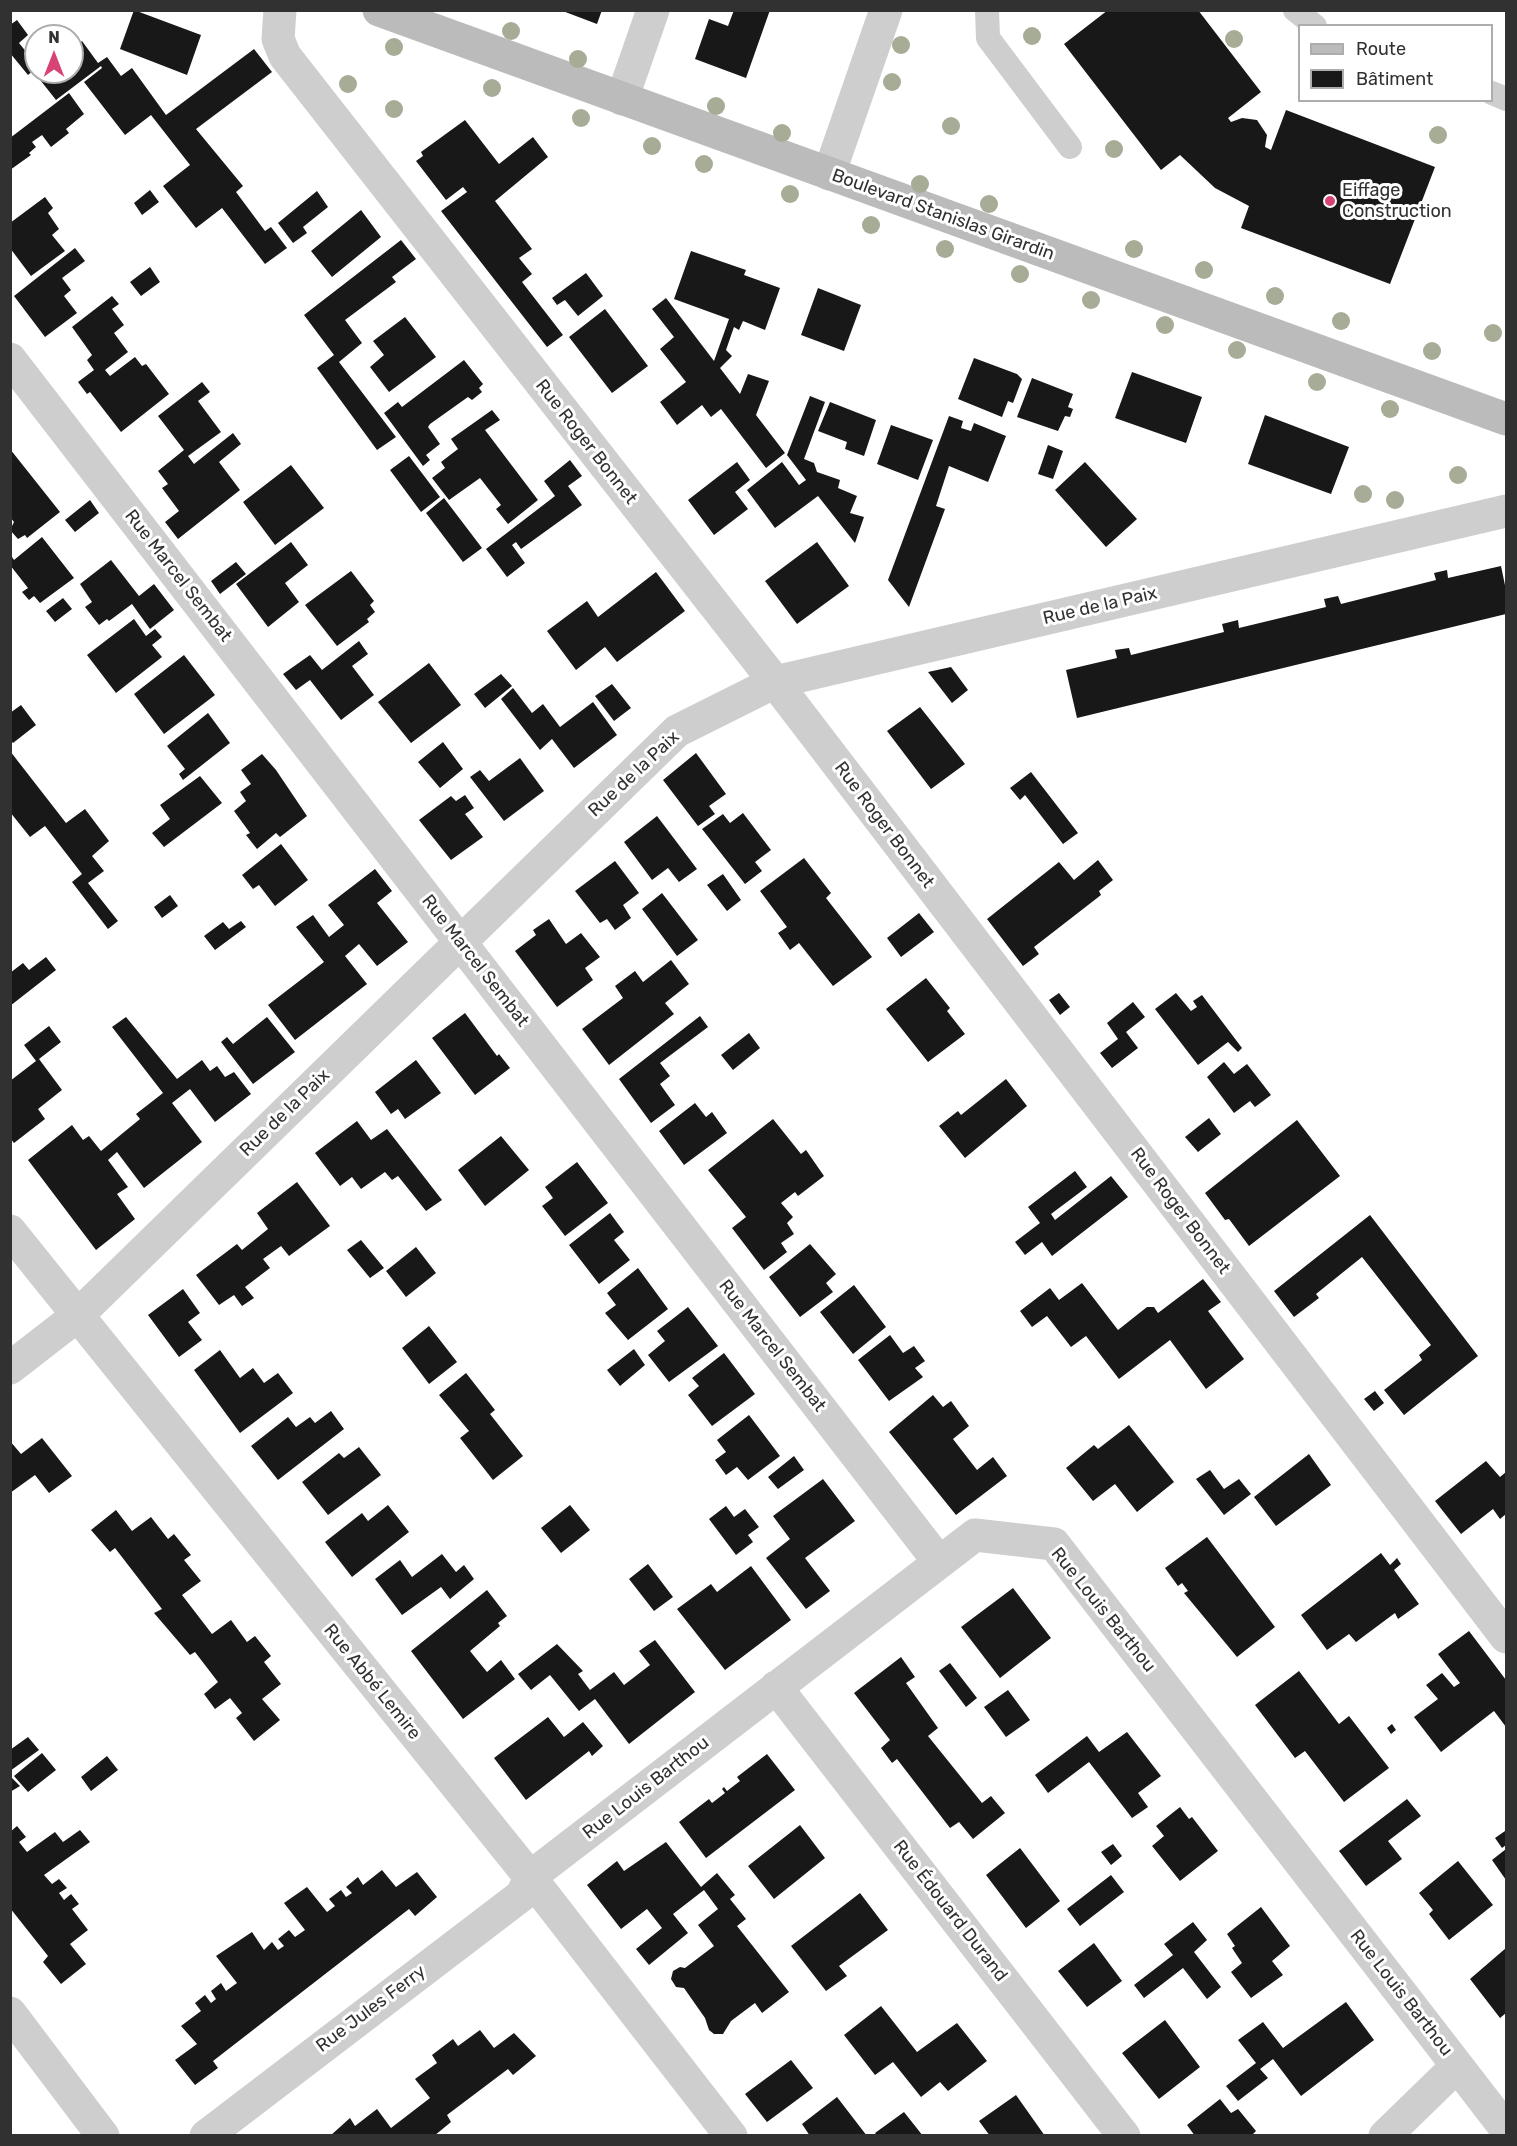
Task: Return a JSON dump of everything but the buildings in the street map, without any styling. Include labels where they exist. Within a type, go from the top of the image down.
[{"type":"main road","name":"Boulevard Stanislas Girardin","points":[[379,10],[1506,419]]},
{"type":"street","name":"Rue Roger Bonnet","points":[[280,10],[278,39],[285,56],[775,682],[1506,1637]]},
{"type":"street","points":[[622,99],[653,10]]},
{"type":"street","points":[[829,174],[886,10]]},
{"type":"street","name":"Rue Marcel Sembat","points":[[10,359],[939,1562]]},
{"type":"street","name":"Rue de la Paix","points":[[10,1368],[76,1316],[677,731],[775,682],[1506,511]]},
{"type":"street","name":"Rue Abbé Lemire","points":[[10,1231],[76,1316],[530,1877],[731,2136]]},
{"type":"street","name":"Rue Louis Barthou","points":[[530,1877],[975,1535],[1054,1544],[1458,2066]]},
{"type":"street","name":"Rue Édouard Durand","points":[[776,1687],[1124,2136]]},
{"type":"street","name":"Rue Jules Ferry","points":[[206,2136],[522,1895],[530,1877]]},
{"type":"street","points":[[10,2013],[103,2136]]},
{"type":"street","points":[[1385,2136],[1458,2066],[1506,2129]]},
{"type":"lane","points":[[987,10],[985,16],[988,38],[1070,147]]},
{"type":"lane","points":[[1295,10],[1312,24]]},
{"type":"place","name":"Eiffage Construction","points":[[1330,201]]}]
